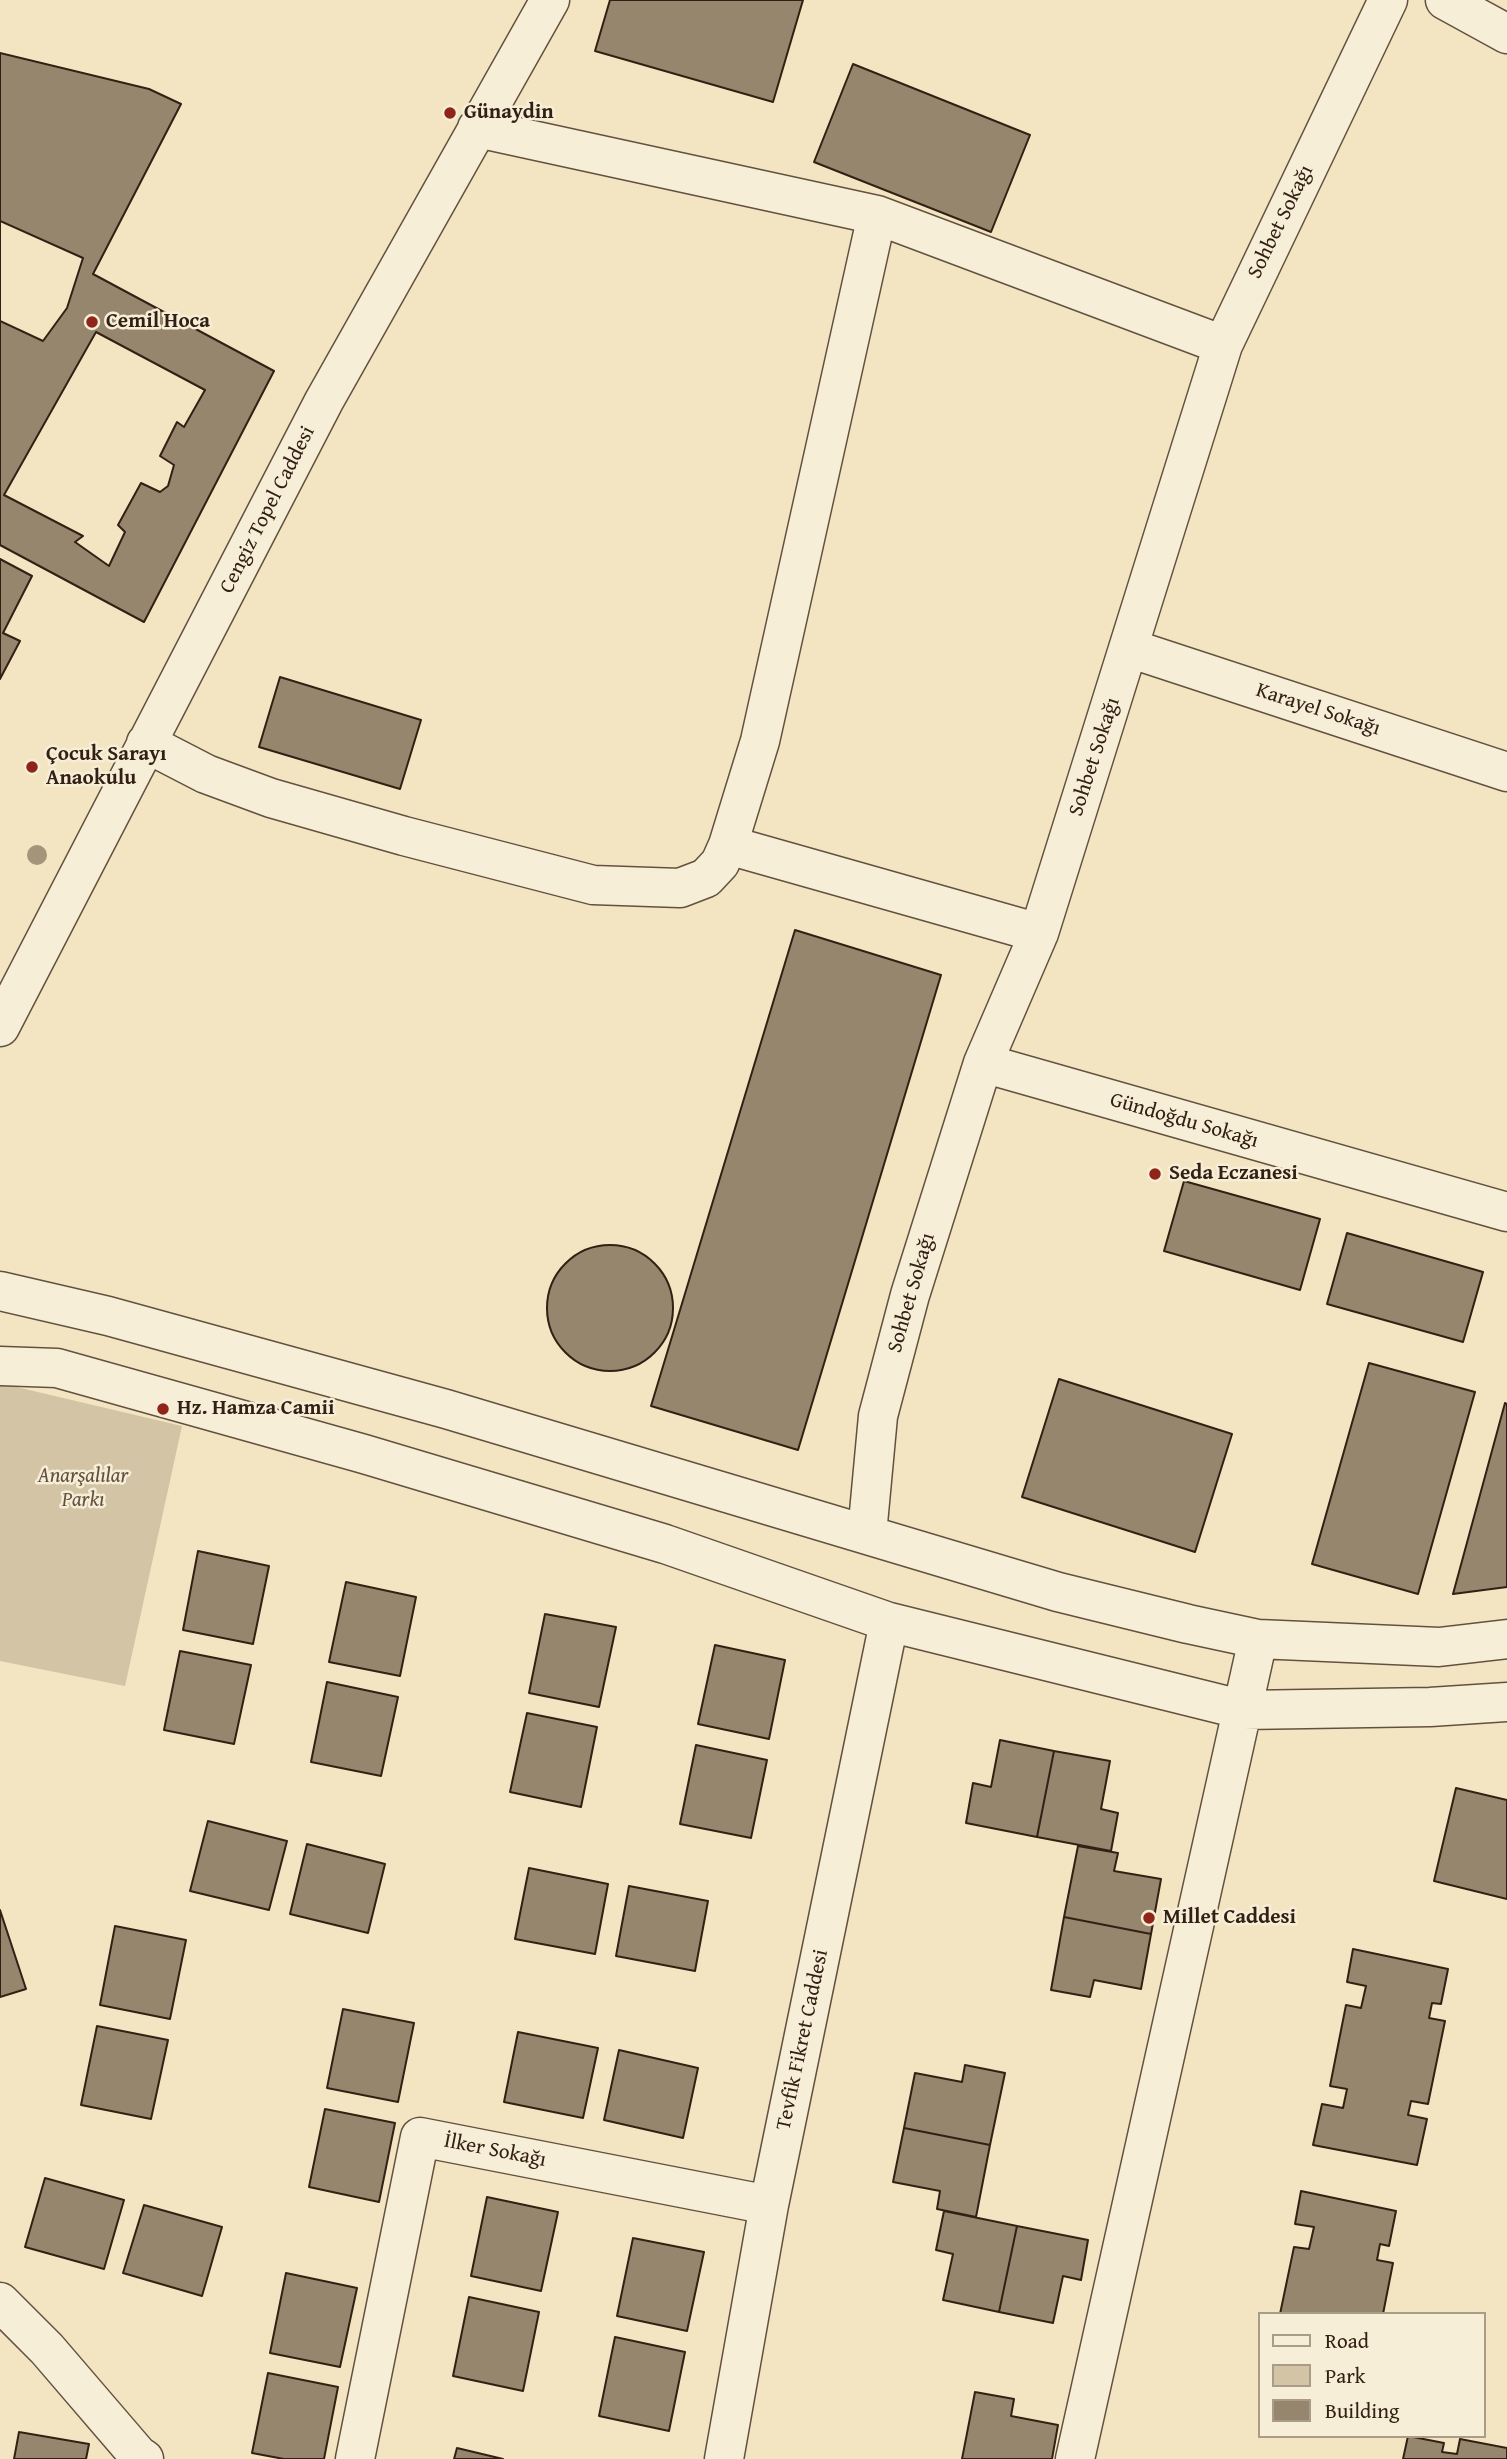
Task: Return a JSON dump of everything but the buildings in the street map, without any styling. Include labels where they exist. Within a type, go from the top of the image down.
[{"type":"street","name":"Cengiz Topel Caddesi","points":[[0,1027],[324,401],[550,0]]},
{"type":"street","name":"Sohbet Sokağı","points":[[867,1534],[878,1416],[909,1295],[983,1063],[1039,933],[1223,345],[1388,0]]},
{"type":"street","points":[[477,128],[877,215],[1223,345]]},
{"type":"street","points":[[146,743],[206,774],[271,798],[593,885],[680,888],[706,878],[720,863],[728,845],[760,741],[877,215]]},
{"type":"street","name":"Karayel Sokağı","points":[[1129,648],[1507,772]]},
{"type":"street","points":[[728,845],[1039,933]]},
{"type":"street","name":"Gündoğdu Sokağı","points":[[983,1063],[1507,1212]]},
{"type":"street","points":[[0,1292],[108,1316],[433,1405],[1058,1592],[1188,1624],[1258,1639],[1438,1647],[1507,1639]]},
{"type":"street","points":[[0,1366],[57,1368],[351,1450],[665,1544],[889,1622],[1244,1710],[1430,1707],[1507,1702]]},
{"type":"street","name":"Tevfik Fikret Caddesi","points":[[724,2459],[769,2205],[889,1622]]},
{"type":"street","points":[[1075,2459],[1258,1639]]},
{"type":"street","name":"İlker Sokağı","points":[[355,2459],[420,2137],[769,2205]]},
{"type":"street","points":[[0,2302],[47,2349],[144,2459]]},
{"type":"green space","name":"Anarşalılar Parkı","points":[[0,1385],[182,1426],[125,1686],[0,1661]]},
{"type":"place","name":"Günaydin","points":[[450,113]]},
{"type":"place","name":"Cemil Hoca","points":[[92,322]]},
{"type":"place","name":"Çocuk Sarayı Anaokulu","points":[[32,767]]},
{"type":"place","name":"Seda Eczanesi","points":[[1155,1174]]},
{"type":"place","name":"Hz. Hamza Camii","points":[[163,1409]]},
{"type":"place","name":"Millet Caddesi","points":[[1149,1918]]}]
